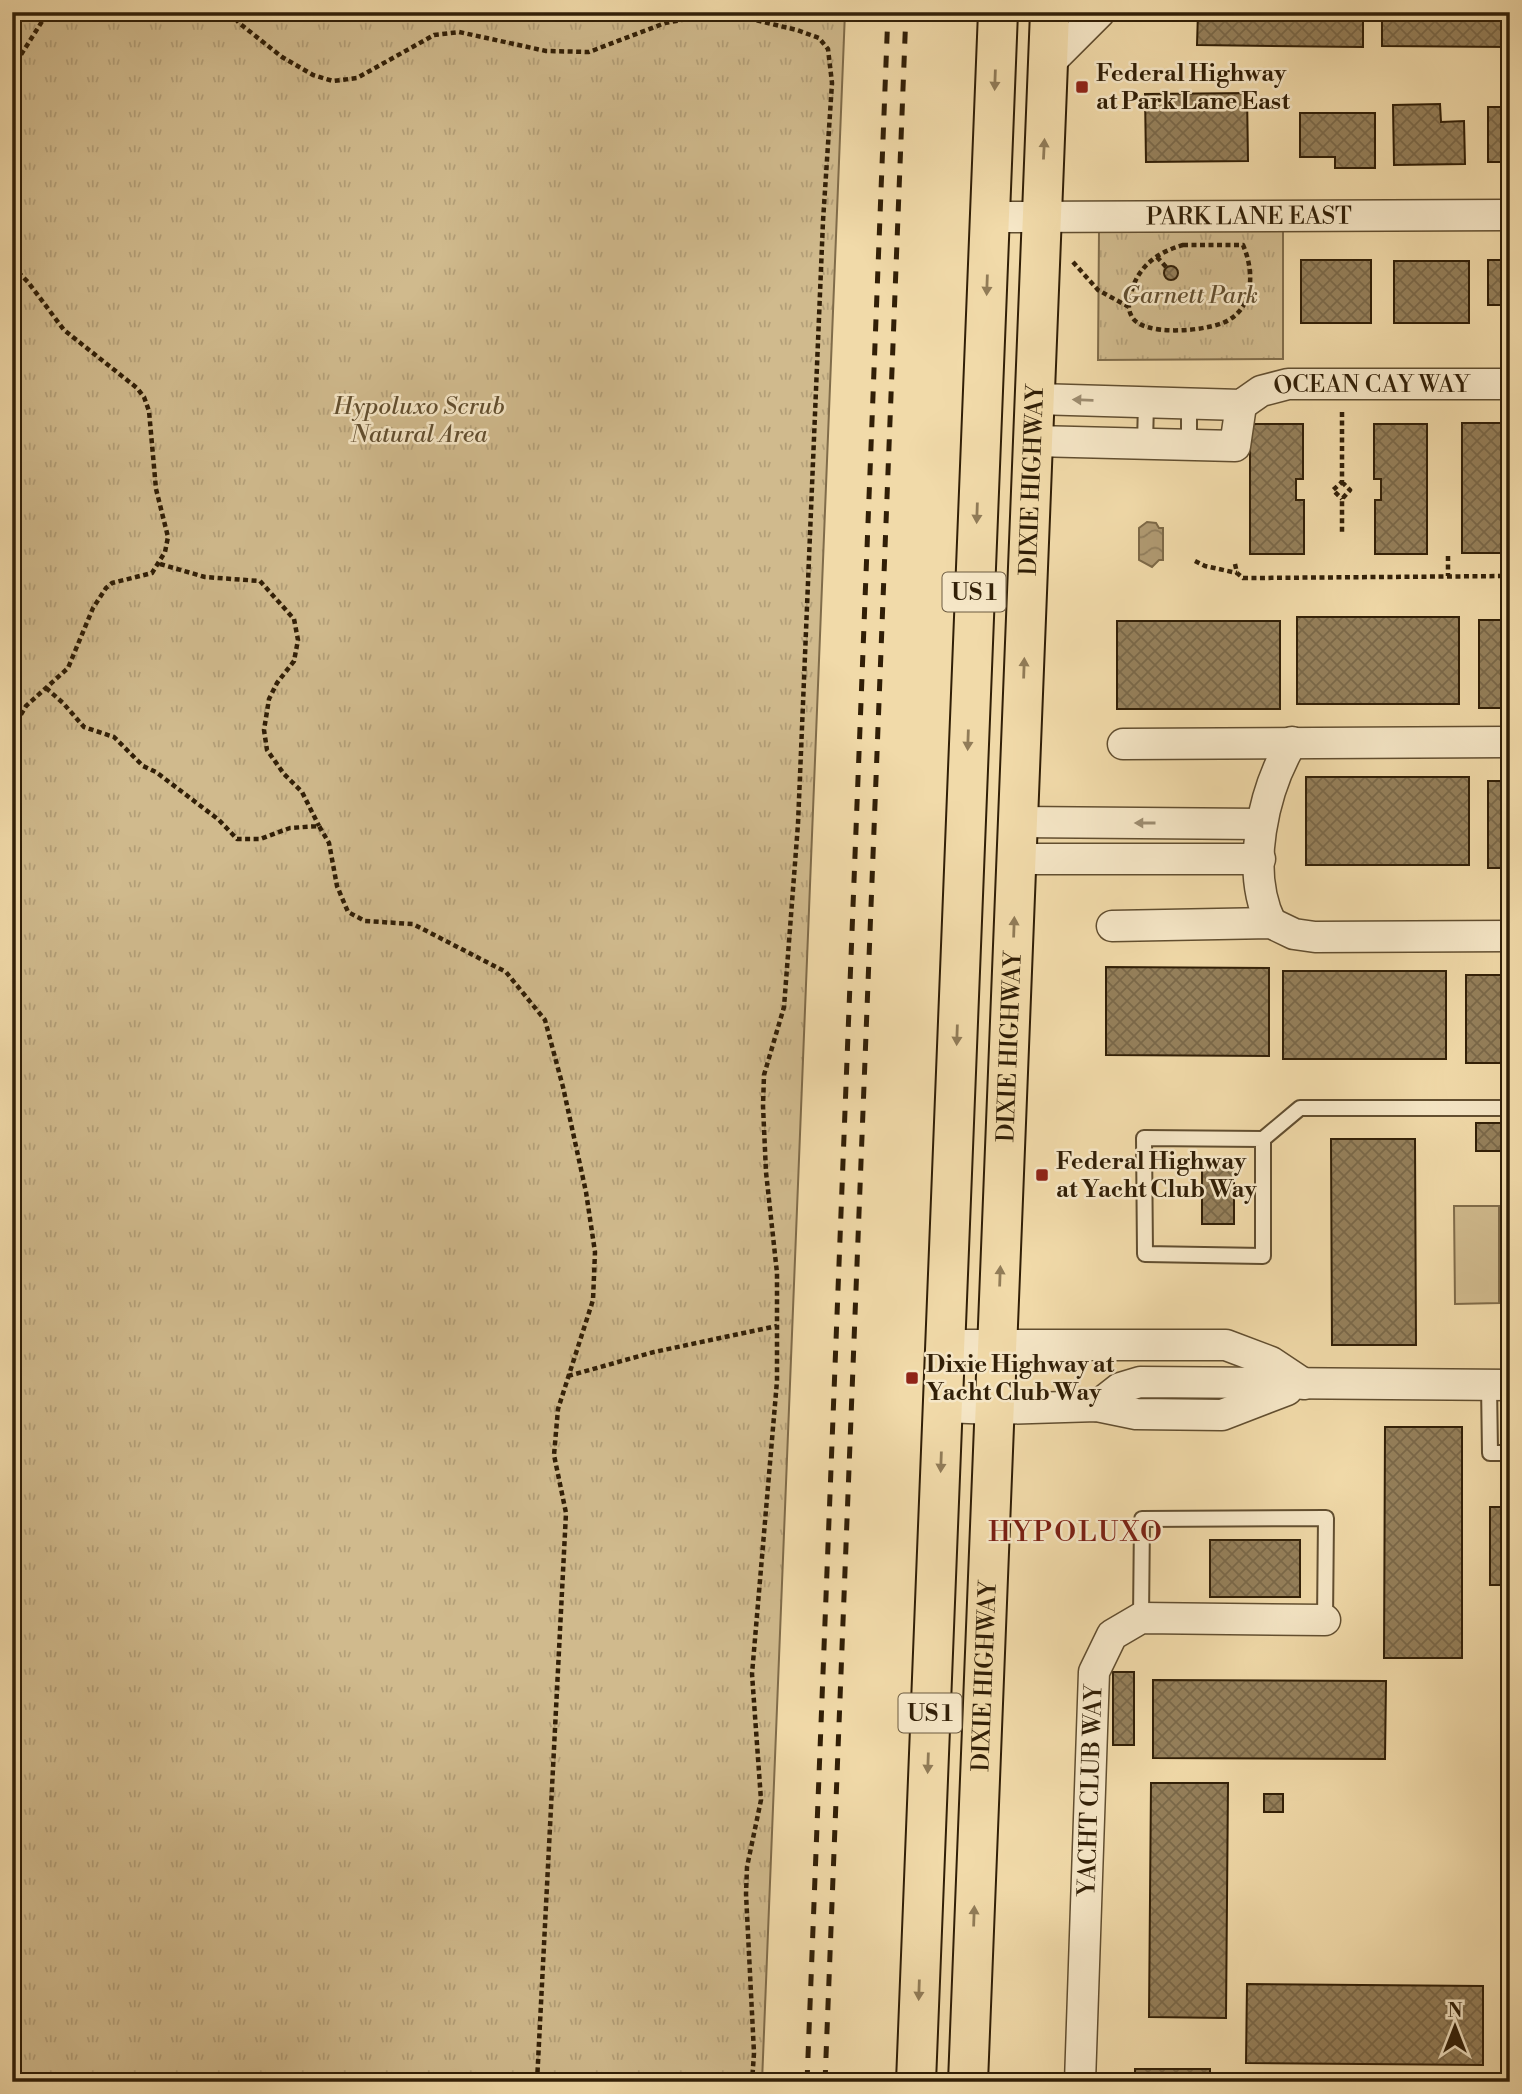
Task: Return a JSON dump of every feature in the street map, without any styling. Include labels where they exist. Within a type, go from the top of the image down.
[{"type":"main road","name":"DIXIE HIGHWAY","points":[[915,2082],[998,12]]},
{"type":"main road","name":"DIXIE HIGHWAY","points":[[968,2082],[1050,12]]},
{"type":"street","points":[[1048,64],[1100,12]]},
{"type":"street","name":"PARK LANE EAST","points":[[990,217],[1510,215]]},
{"type":"street","name":"OCEAN CAY WAY","points":[[1035,399],[1241,405],[1261,391],[1288,384],[1510,384]]},
{"type":"street","name":"OCEAN CAY WAY","points":[[1034,441],[1235,446],[1241,405]]},
{"type":"street","points":[[1271,923],[1262,902],[1261,824],[1271,786],[1281,760],[1292,742]]},
{"type":"street","points":[[1123,744],[1510,742]]},
{"type":"street","points":[[1017,840],[1185,841],[1261,824]]},
{"type":"street","points":[[1185,841],[1260,859]]},
{"type":"street","points":[[1112,926],[1271,923],[1294,933],[1315,937],[1510,936]]},
{"type":"street","points":[[944,1345],[1226,1345],[1271,1363],[1304,1384]]},
{"type":"street","points":[[1166,1415],[1174,1345]]},
{"type":"street","points":[[1097,1406],[1120,1388],[1140,1382],[1499,1385]]},
{"type":"street","points":[[943,1407],[995,1409],[1097,1406],[1136,1414],[1222,1415],[1304,1384]]},
{"type":"street","points":[[1141,1619],[1325,1620]]},
{"type":"street","name":"YACHT CLUB WAY","points":[[1080,2082],[1094,1672],[1112,1635],[1141,1619]]},
{"type":"lane","points":[[1145,443],[1146,403]]},
{"type":"lane","points":[[1189,404],[1189,444]]},
{"type":"lane","points":[[1263,1139],[1263,1256],[1145,1254],[1144,1138],[1263,1139],[1300,1108],[1510,1108]]},
{"type":"lane","points":[[1499,1385],[1490,1453],[1510,1453]]},
{"type":"lane","points":[[1141,1619],[1142,1519],[1326,1518],[1325,1620]]},
{"type":"path","points":[[12,69],[48,12]]},
{"type":"path","points":[[230,12],[239,23],[282,57],[313,75],[333,81],[357,78],[434,35],[459,32],[546,51],[589,52],[665,23],[709,15],[755,20],[797,30],[819,38],[828,49],[832,83],[822,235],[798,824],[784,1007],[764,1075],[766,1159],[777,1273],[778,1381],[752,1674],[761,1800],[752,1832],[746,1880],[754,2053],[752,2082]]},
{"type":"path","points":[[1183,245],[1243,245],[1251,273],[1250,289],[1244,303],[1229,320],[1209,328],[1155,328],[1137,323],[1131,317],[1129,306],[1136,279],[1147,264],[1157,257],[1166,250],[1183,245]]},
{"type":"path","points":[[1157,257],[1167,268]]},
{"type":"path","points":[[1071,258],[1077,270],[1098,290],[1129,306]]},
{"type":"path","points":[[12,266],[28,282],[64,330],[137,388],[144,397],[149,411],[156,489],[168,537],[160,564],[152,573],[112,583],[106,588],[84,628],[68,668],[26,706],[12,730]]},
{"type":"path","points":[[1342,412],[1342,482],[1334,490],[1342,499],[1342,535]]},
{"type":"path","points":[[1342,482],[1350,490],[1342,499]]},
{"type":"path","points":[[1448,556],[1448,576]]},
{"type":"path","points":[[1195,561],[1237,573],[1243,578],[1510,576]]},
{"type":"path","points":[[160,564],[205,577],[260,581],[295,619],[298,640],[294,661],[277,682],[270,699],[264,730],[267,750],[284,774],[302,792],[329,843],[337,886],[348,912],[365,921],[413,924],[506,972],[545,1020],[580,1166],[595,1252],[593,1300],[558,1409],[554,1455],[566,1513],[537,2082]]},
{"type":"path","points":[[1235,564],[1237,573]]},
{"type":"path","points":[[46,688],[84,727],[114,737],[144,766],[156,772],[219,820],[237,839],[260,839],[290,828],[319,826]]},
{"type":"path","points":[[567,1377],[654,1352],[778,1326]]},
{"type":"green space","name":"Hypoluxo Scrub Natural Area","points":[[12,12],[845,12],[762,2082],[12,2082]]},
{"type":"green space","name":"Garnett Park","points":[[1283,229],[1283,359],[1098,360],[1099,232]]},
{"type":"green space","points":[[1454,1206],[1499,1206],[1499,1303],[1455,1304]]},
{"type":"water","points":[[1147,522],[1156,523],[1159,528],[1163,528],[1163,560],[1159,560],[1152,567],[1139,560],[1139,528]]},
{"type":"building","points":[[1198,12],[1363,12],[1363,47],[1197,45]]},
{"type":"building","points":[[1382,12],[1510,12],[1510,47],[1382,46]]},
{"type":"building","points":[[1247,93],[1248,161],[1146,162],[1145,94]]},
{"type":"building","points":[[1440,104],[1441,122],[1464,121],[1465,164],[1394,165],[1393,105]]},
{"type":"building","points":[[1488,107],[1510,107],[1510,162],[1488,162]]},
{"type":"building","points":[[1300,113],[1375,113],[1375,168],[1335,168],[1335,157],[1300,157]]},
{"type":"building","points":[[1301,260],[1371,260],[1371,323],[1301,323]]},
{"type":"building","points":[[1488,260],[1510,260],[1510,305],[1488,305]]},
{"type":"building","points":[[1394,261],[1469,261],[1469,323],[1394,323]]},
{"type":"building","points":[[1171,266],[1176,268],[1176,278],[1171,280],[1166,278],[1164,273],[1166,268]]},
{"type":"building","points":[[1462,423],[1510,423],[1510,479],[1507,479],[1510,553],[1462,553]]},
{"type":"building","points":[[1250,424],[1303,424],[1303,479],[1296,479],[1296,500],[1304,500],[1304,554],[1250,554]]},
{"type":"building","points":[[1374,424],[1427,424],[1427,554],[1375,554],[1375,500],[1381,500],[1381,479],[1374,479]]},
{"type":"building","points":[[1297,617],[1459,617],[1459,704],[1297,704]]},
{"type":"building","points":[[1479,620],[1510,620],[1510,708],[1479,708]]},
{"type":"building","points":[[1117,621],[1280,621],[1280,709],[1117,709]]},
{"type":"building","points":[[1306,777],[1469,777],[1469,865],[1306,865]]},
{"type":"building","points":[[1488,781],[1510,781],[1510,868],[1488,868]]},
{"type":"building","points":[[1106,967],[1269,968],[1269,1056],[1106,1055]]},
{"type":"building","points":[[1283,971],[1446,971],[1446,1059],[1283,1059]]},
{"type":"building","points":[[1466,975],[1510,975],[1510,1063],[1466,1063]]},
{"type":"building","points":[[1476,1123],[1510,1123],[1510,1151],[1476,1151]]},
{"type":"building","points":[[1331,1139],[1415,1139],[1416,1345],[1332,1345]]},
{"type":"building","points":[[1202,1163],[1234,1163],[1234,1224],[1202,1224]]},
{"type":"building","points":[[1385,1427],[1462,1427],[1462,1658],[1384,1658]]},
{"type":"building","points":[[1490,1507],[1510,1507],[1510,1585],[1490,1585]]},
{"type":"building","points":[[1210,1540],[1300,1540],[1300,1597],[1210,1597]]},
{"type":"building","points":[[1113,1672],[1134,1672],[1134,1745],[1113,1745]]},
{"type":"building","points":[[1153,1680],[1386,1681],[1385,1759],[1153,1758]]},
{"type":"building","points":[[1151,1783],[1228,1783],[1226,2018],[1149,2017]]},
{"type":"building","points":[[1264,1794],[1283,1794],[1283,1812],[1264,1812]]},
{"type":"building","points":[[1247,1984],[1483,1986],[1483,2065],[1246,2063]]},
{"type":"building","points":[[1135,2069],[1210,2069],[1210,2082],[1135,2082]]},
{"type":"railway","points":[[807,2082],[888,12]]},
{"type":"railway","points":[[825,2082],[906,12]]},
{"type":"place","name":"Federal Highway at Park Lane East","points":[[1082,87]]},
{"type":"place","name":"Federal Highway at Yacht Club Way","points":[[1042,1175]]},
{"type":"place","name":"Dixie Highway at Yacht Club Way","points":[[912,1378]]},
{"type":"district","name":"HYPOLUXO","points":[[1076,1531]]}]
